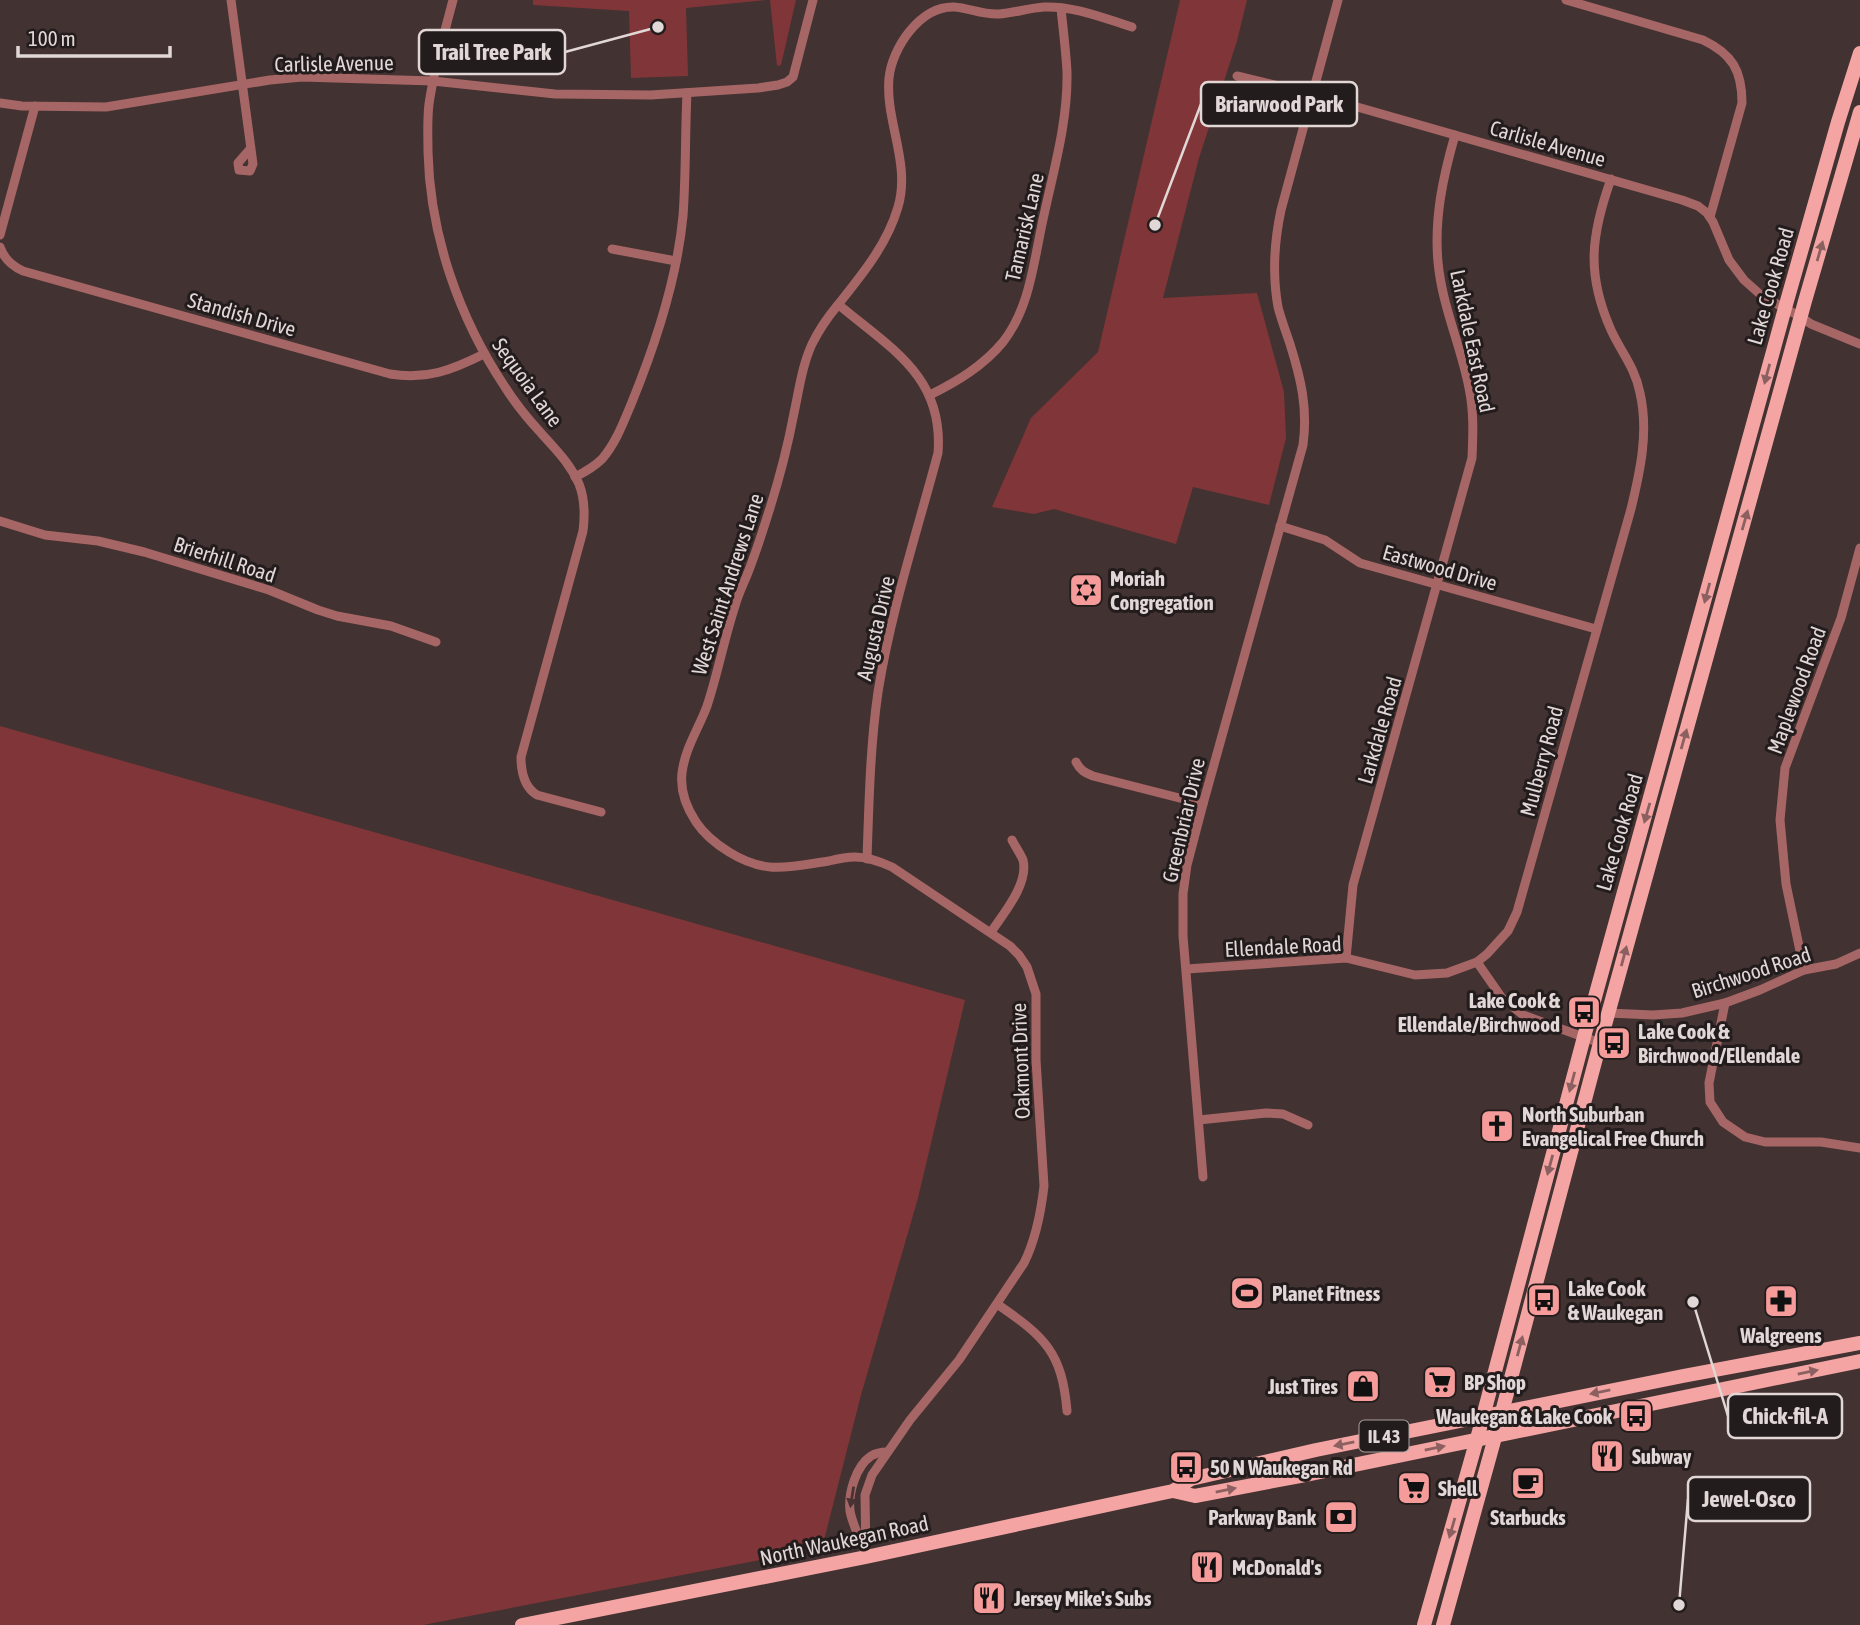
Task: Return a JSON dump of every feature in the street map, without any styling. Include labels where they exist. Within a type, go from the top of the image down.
[{"type":"main road","name":"Lake Cook Road","points":[[1424,1625],[1785,308],[1860,53]]},
{"type":"main road","name":"Lake Cook Road","points":[[1443,1625],[1608,1013],[1801,317],[1858,128],[1860,113]]},
{"type":"main road","name":"IL 43","points":[[1483,1416],[1860,1343]]},
{"type":"main road","name":"IL 43","points":[[1477,1439],[1860,1361]]},
{"type":"main road","name":"North Waukegan Road","points":[[522,1625],[866,1558],[1173,1491],[1191,1479],[1316,1450],[1483,1416]]},
{"type":"main road","name":"North Waukegan Road","points":[[1173,1491],[1195,1496],[1477,1439]]},
{"type":"street","points":[[231,0],[251,148]]},
{"type":"street","name":"Sequoia Lane","points":[[453,0],[433,81],[427,126],[429,175],[447,265],[462,307],[484,354],[520,409],[569,465],[583,498],[585,512],[583,531],[521,757],[524,777],[531,791],[537,795],[601,812]]},
{"type":"street","name":"Carlisle Avenue","points":[[0,103],[106,107],[302,77],[433,81],[555,94],[651,95],[758,88],[788,82],[793,77],[813,0]]},
{"type":"street","name":"Greenbriar Drive","points":[[1203,1177],[1183,936],[1187,865],[1303,445],[1306,423],[1304,395],[1279,309],[1274,276],[1275,241],[1338,0]]},
{"type":"street","points":[[1566,0],[1582,2],[1703,40],[1719,48],[1731,60],[1739,76],[1742,103],[1710,217],[1729,260],[1744,280],[1762,296],[1811,324],[1860,344]]},
{"type":"street","name":"West Saint Andrews Lane","points":[[695,820],[688,809],[682,785],[685,758],[708,704],[736,603],[770,510],[808,354],[820,329],[878,253],[898,206],[902,175],[889,78],[899,46],[922,19],[941,9],[953,7],[983,14],[1001,14],[1042,7],[1060,8],[1084,12],[1132,27]]},
{"type":"street","name":"Tamarisk Lane","points":[[930,395],[960,380],[982,363],[1010,331],[1026,298],[1057,159],[1064,114],[1067,74],[1060,8]]},
{"type":"street","name":"Carlisle Avenue","points":[[1237,76],[1312,94],[1682,200],[1699,206],[1710,217]]},
{"type":"street","points":[[575,477],[602,459],[622,424],[644,373],[666,305],[682,216],[687,93]]},
{"type":"street","points":[[0,235],[35,106]]},
{"type":"street","points":[[1838,122],[1858,128]]},
{"type":"street","name":"Larkdale East Road","points":[[1455,135],[1440,195],[1437,227],[1438,262],[1443,293],[1469,388],[1472,413],[1472,458],[1458,513]]},
{"type":"street","name":"Mulberry Road","points":[[1477,962],[1503,938],[1517,912],[1637,485],[1644,424],[1641,394],[1635,374],[1603,312],[1594,260],[1600,212],[1611,179]]},
{"type":"street","name":"Standish Drive","points":[[0,247],[12,266],[23,271],[390,374],[413,376],[445,372],[484,354]]},
{"type":"street","points":[[612,249],[676,261]]},
{"type":"street","points":[[839,304],[905,359],[930,395]]},
{"type":"street","name":"Augusta Drive","points":[[867,859],[872,745],[879,691],[895,610],[938,453],[939,422],[930,395]]},
{"type":"street","name":"Larkdale Road","points":[[1346,958],[1353,885],[1458,513]]},
{"type":"street","name":"Brierhill Road","points":[[0,521],[45,535],[98,541],[144,552],[269,590],[327,613],[391,625],[436,642]]},
{"type":"street","name":"Eastwood Drive","points":[[1280,526],[1325,540],[1360,563],[1596,629]]},
{"type":"street","name":"Maplewood Road","points":[[1804,970],[1785,871],[1780,820],[1785,768],[1841,618],[1860,548]]},
{"type":"street","points":[[1076,762],[1079,768],[1093,776],[1203,804]]},
{"type":"street","name":"Oakmont Drive","points":[[695,820],[710,838],[727,850],[743,860],[769,868],[855,857],[880,862],[908,876],[1010,946],[1027,967],[1036,994],[1036,1059],[1044,1186],[1030,1252],[959,1360],[887,1451],[872,1475],[865,1496],[866,1558]]},
{"type":"street","points":[[991,932],[1015,896],[1024,870],[1022,859],[1012,840]]},
{"type":"street","name":"Birchwood Road","points":[[1608,1013],[1653,1016],[1682,1013],[1725,1003],[1804,970],[1836,964],[1860,953]]},
{"type":"street","name":"Ellendale Road","points":[[1187,969],[1346,958],[1415,975],[1447,973],[1477,962]]},
{"type":"street","points":[[1477,962],[1502,998],[1523,1014],[1600,1043]]},
{"type":"street","points":[[1725,1003],[1709,1083],[1710,1102],[1723,1122],[1745,1137],[1765,1142],[1821,1142],[1860,1148]]},
{"type":"street","points":[[1199,1120],[1266,1113],[1283,1114],[1308,1125]]},
{"type":"street","points":[[997,1304],[1046,1343],[1062,1374],[1067,1411]]},
{"type":"street","name":"Oakmont Drive","points":[[866,1558],[850,1512],[850,1499],[861,1465],[873,1454],[887,1451]]},
{"type":"shaded area","points":[[533,0],[766,0],[686,8],[688,76],[631,78],[629,11],[533,5]]},
{"type":"shaded area","points":[[770,0],[796,0],[781,65],[777,66]]},
{"type":"shaded area","points":[[1180,0],[1247,0],[1237,41],[1199,158],[1163,298],[1257,293],[1284,392],[1286,438],[1269,505],[1193,487],[1176,544],[1054,509],[1034,514],[992,507],[1031,418],[1098,352]]},
{"type":"shaded area","points":[[0,726],[965,1000],[918,1198],[861,1395],[822,1548],[423,1625],[0,1625]]},
{"type":"place","name":"Trail Tree Park","points":[[658,27]]},
{"type":"place","name":"Briarwood Park","points":[[1155,225]]},
{"type":"place","name":"Moriah Congregation","points":[[1086,590]]},
{"type":"place","name":"Lake Cook & Ellendale/Birchwood","points":[[1584,1012]]},
{"type":"place","name":"Lake Cook & Birchwood/Ellendale","points":[[1614,1043]]},
{"type":"place","name":"North Suburban Evangelical Free Church","points":[[1497,1126]]},
{"type":"place","name":"Planet Fitness","points":[[1247,1293]]},
{"type":"place","name":"Lake Cook & Waukegan","points":[[1544,1300]]},
{"type":"place","name":"Walgreens","points":[[1781,1301]]},
{"type":"place","name":"Chick-fil-A","points":[[1693,1302]]},
{"type":"place","name":"BP Shop","points":[[1440,1382]]},
{"type":"place","name":"Just Tires","points":[[1363,1386]]},
{"type":"place","name":"Waukegan & Lake Cook","points":[[1636,1416]]},
{"type":"place","name":"Subway","points":[[1607,1456]]},
{"type":"place","name":"50 N Waukegan Rd","points":[[1186,1467]]},
{"type":"place","name":"Starbucks","points":[[1528,1483]]},
{"type":"place","name":"Shell","points":[[1414,1488]]},
{"type":"place","name":"Parkway Bank","points":[[1341,1517]]},
{"type":"place","name":"McDonald's","points":[[1207,1567]]},
{"type":"place","name":"Jersey Mike's Subs","points":[[989,1598]]},
{"type":"place","name":"Jewel-Osco","points":[[1679,1605]]}]
